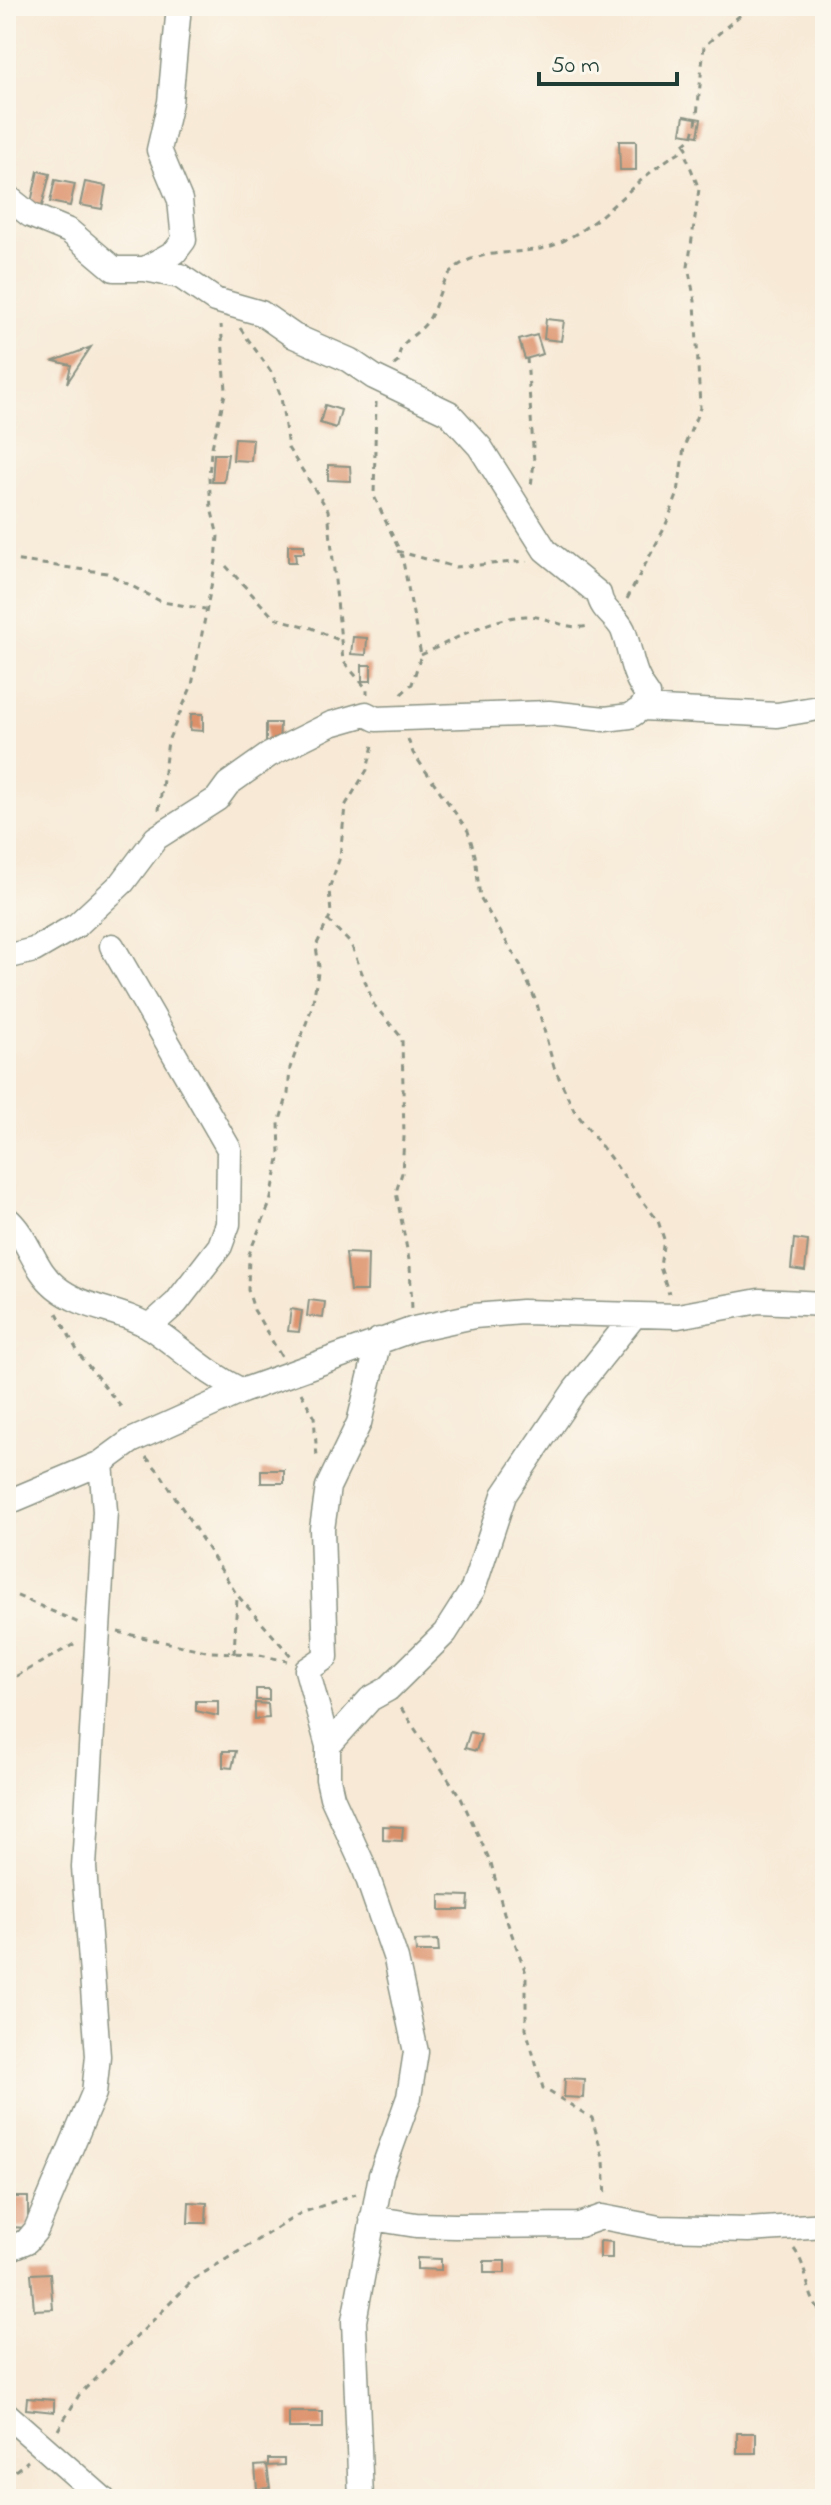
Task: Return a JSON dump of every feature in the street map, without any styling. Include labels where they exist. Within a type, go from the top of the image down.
[{"type":"street","points":[[145,269],[175,252],[184,240],[180,200],[159,150],[170,102],[179,6]]},
{"type":"street","points":[[6,196],[30,215],[69,231],[114,269],[145,269],[180,276],[222,310],[261,313],[294,336],[349,360],[374,377],[456,419],[480,447],[545,550],[599,594],[601,607],[622,628],[631,668],[648,695],[642,708],[630,716],[605,719],[549,713],[472,718],[405,715],[371,716],[331,724],[269,755],[228,784],[217,799],[156,838],[123,882],[77,925],[34,950],[6,957]]},
{"type":"street","points":[[642,708],[777,715],[825,707]]},
{"type":"street","points":[[112,946],[229,1149],[228,1224],[220,1246],[176,1303],[149,1327]]},
{"type":"street","points":[[6,1218],[20,1233],[41,1272],[54,1286],[73,1299],[149,1327],[211,1375],[242,1391]]},
{"type":"street","points":[[6,1503],[101,1463],[131,1441],[242,1391],[414,1329],[474,1316],[522,1312],[678,1316],[759,1301],[825,1304]]},
{"type":"street","points":[[328,1746],[370,1699],[388,1689],[445,1633],[473,1589],[504,1495],[575,1390],[634,1316]]},
{"type":"street","points":[[361,2499],[354,2321],[381,2175],[409,2097],[416,2052],[396,1959],[364,1867],[332,1797],[328,1779],[328,1746],[307,1670],[326,1657],[322,1528],[328,1487],[359,1423],[379,1340]]},
{"type":"street","points":[[6,2250],[27,2241],[36,2230],[94,2093],[98,2056],[96,2010],[86,1931],[84,1867],[105,1511],[101,1463]]},
{"type":"street","points":[[372,2218],[416,2225],[516,2227],[579,2225],[602,2217],[659,2228],[778,2229],[825,2225]]},
{"type":"street","points":[[6,2414],[103,2499]]},
{"type":"path","points":[[684,144],[692,137],[696,125],[704,46],[751,6]]},
{"type":"path","points":[[371,716],[412,684],[421,655],[402,556],[397,551],[394,536],[374,496],[377,411],[374,377],[398,362],[399,348],[427,323],[451,271],[464,263],[492,255],[554,245],[588,227],[644,175],[687,148],[684,144]]},
{"type":"path","points":[[601,607],[620,606],[625,602],[659,540],[678,493],[684,447],[699,416],[695,301],[688,267],[699,189],[685,158],[684,144]]},
{"type":"path","points":[[221,324],[222,310]]},
{"type":"path","points":[[156,838],[168,741],[192,685],[218,536],[211,508],[209,477],[211,451],[226,390],[222,310]]},
{"type":"path","points":[[234,321],[272,373],[281,397],[288,448],[328,510],[343,661],[367,689],[371,716],[381,725],[367,770],[345,806],[340,857],[329,889],[331,914],[316,946],[319,967],[312,1007],[290,1068],[288,1094],[279,1123],[280,1154],[270,1203],[249,1254],[248,1290],[254,1310],[314,1416],[317,1458]]},
{"type":"path","points":[[527,358],[534,462],[530,482],[533,506],[527,525]]},
{"type":"path","points":[[397,551],[455,567],[524,562],[544,556],[545,550]]},
{"type":"path","points":[[6,559],[107,573],[162,602],[205,609]]},
{"type":"path","points":[[226,566],[274,618],[321,631],[343,642]]},
{"type":"path","points":[[421,655],[484,622],[528,616],[568,627],[587,627],[607,616],[601,607]]},
{"type":"path","points":[[408,738],[413,753],[468,831],[475,855],[480,898],[521,966],[537,1004],[554,1067],[574,1110],[658,1221],[664,1239],[660,1267],[678,1316]]},
{"type":"path","points":[[328,920],[351,944],[374,1005],[402,1038],[403,1158],[396,1192],[410,1265],[414,1329]]},
{"type":"path","points":[[54,1306],[79,1354],[121,1407]]},
{"type":"path","points":[[6,1591],[61,1618],[100,1629],[211,1652],[255,1654],[297,1663],[237,1595],[160,1473],[131,1441]]},
{"type":"path","points":[[234,1654],[237,1595]]},
{"type":"path","points":[[6,1682],[100,1629]]},
{"type":"path","points":[[388,1689],[461,1798],[491,1863],[504,1913],[526,1973],[526,2029],[543,2088],[592,2118],[599,2136],[608,2191],[602,2217]]},
{"type":"path","points":[[6,2478],[58,2430],[79,2395],[194,2279],[301,2213],[358,2193],[381,2175]]},
{"type":"path","points":[[778,2229],[800,2258],[806,2287],[825,2317]]},
{"type":"building","points":[[684,116],[701,119],[698,136],[681,133]]},
{"type":"building","points":[[619,141],[636,141],[636,170],[620,170]]},
{"type":"building","points":[[38,171],[50,174],[41,210],[30,207]]},
{"type":"building","points":[[55,180],[75,184],[70,206],[50,202]]},
{"type":"building","points":[[85,182],[106,186],[102,209],[80,205]]},
{"type":"building","points":[[546,319],[564,321],[561,341],[544,339]]},
{"type":"building","points":[[537,335],[543,354],[525,359],[519,340]]},
{"type":"building","points":[[91,347],[67,383],[71,365],[54,361]]},
{"type":"building","points":[[325,405],[341,410],[336,428],[320,423]]},
{"type":"building","points":[[235,438],[253,439],[251,461],[233,460]]},
{"type":"building","points":[[214,454],[228,454],[224,482],[212,482]]},
{"type":"building","points":[[328,465],[350,466],[351,481],[328,480]]},
{"type":"building","points":[[288,545],[304,545],[304,553],[295,553],[296,562],[288,562]]},
{"type":"building","points":[[353,637],[367,638],[366,655],[351,654]]},
{"type":"building","points":[[362,665],[371,665],[371,681],[362,681]]},
{"type":"building","points":[[191,714],[203,714],[203,731],[190,730]]},
{"type":"building","points":[[266,723],[280,723],[279,745],[266,745]]},
{"type":"building","points":[[794,1239],[808,1241],[805,1271],[791,1269]]},
{"type":"building","points":[[346,1253],[368,1254],[367,1291],[350,1291]]},
{"type":"building","points":[[309,1300],[325,1302],[323,1318],[307,1316]]},
{"type":"building","points":[[291,1309],[302,1311],[299,1332],[288,1331]]},
{"type":"building","points":[[261,1470],[284,1470],[284,1483],[261,1483]]},
{"type":"building","points":[[256,1689],[269,1689],[269,1700],[256,1700]]},
{"type":"building","points":[[196,1701],[218,1701],[218,1716],[196,1711]]},
{"type":"building","points":[[255,1703],[268,1704],[269,1718],[255,1719]]},
{"type":"building","points":[[470,1732],[481,1735],[476,1751],[465,1748]]},
{"type":"building","points":[[223,1751],[236,1751],[232,1768],[223,1767]]},
{"type":"building","points":[[383,1826],[403,1827],[402,1841],[383,1840]]},
{"type":"building","points":[[440,1895],[469,1896],[468,1910],[440,1910]]},
{"type":"building","points":[[438,1940],[439,1952],[416,1952],[415,1941]]},
{"type":"building","points":[[565,2078],[584,2079],[583,2098],[564,2097]]},
{"type":"building","points":[[10,2197],[28,2197],[28,2228],[10,2227]]},
{"type":"building","points":[[189,2202],[207,2203],[206,2223],[188,2223]]},
{"type":"building","points":[[600,2241],[612,2242],[612,2258],[600,2258]]},
{"type":"building","points":[[417,2258],[441,2259],[441,2270],[417,2269]]},
{"type":"building","points":[[484,2261],[505,2261],[505,2273],[484,2273]]},
{"type":"building","points":[[50,2273],[53,2309],[34,2310],[31,2274]]},
{"type":"building","points":[[27,2398],[54,2400],[54,2412],[26,2409]]},
{"type":"building","points":[[289,2412],[323,2412],[323,2428],[289,2428]]},
{"type":"building","points":[[737,2433],[756,2433],[756,2453],[737,2453]]},
{"type":"building","points":[[268,2459],[284,2459],[284,2465],[268,2466]]},
{"type":"building","points":[[267,2465],[270,2488],[257,2489],[255,2466]]}]
